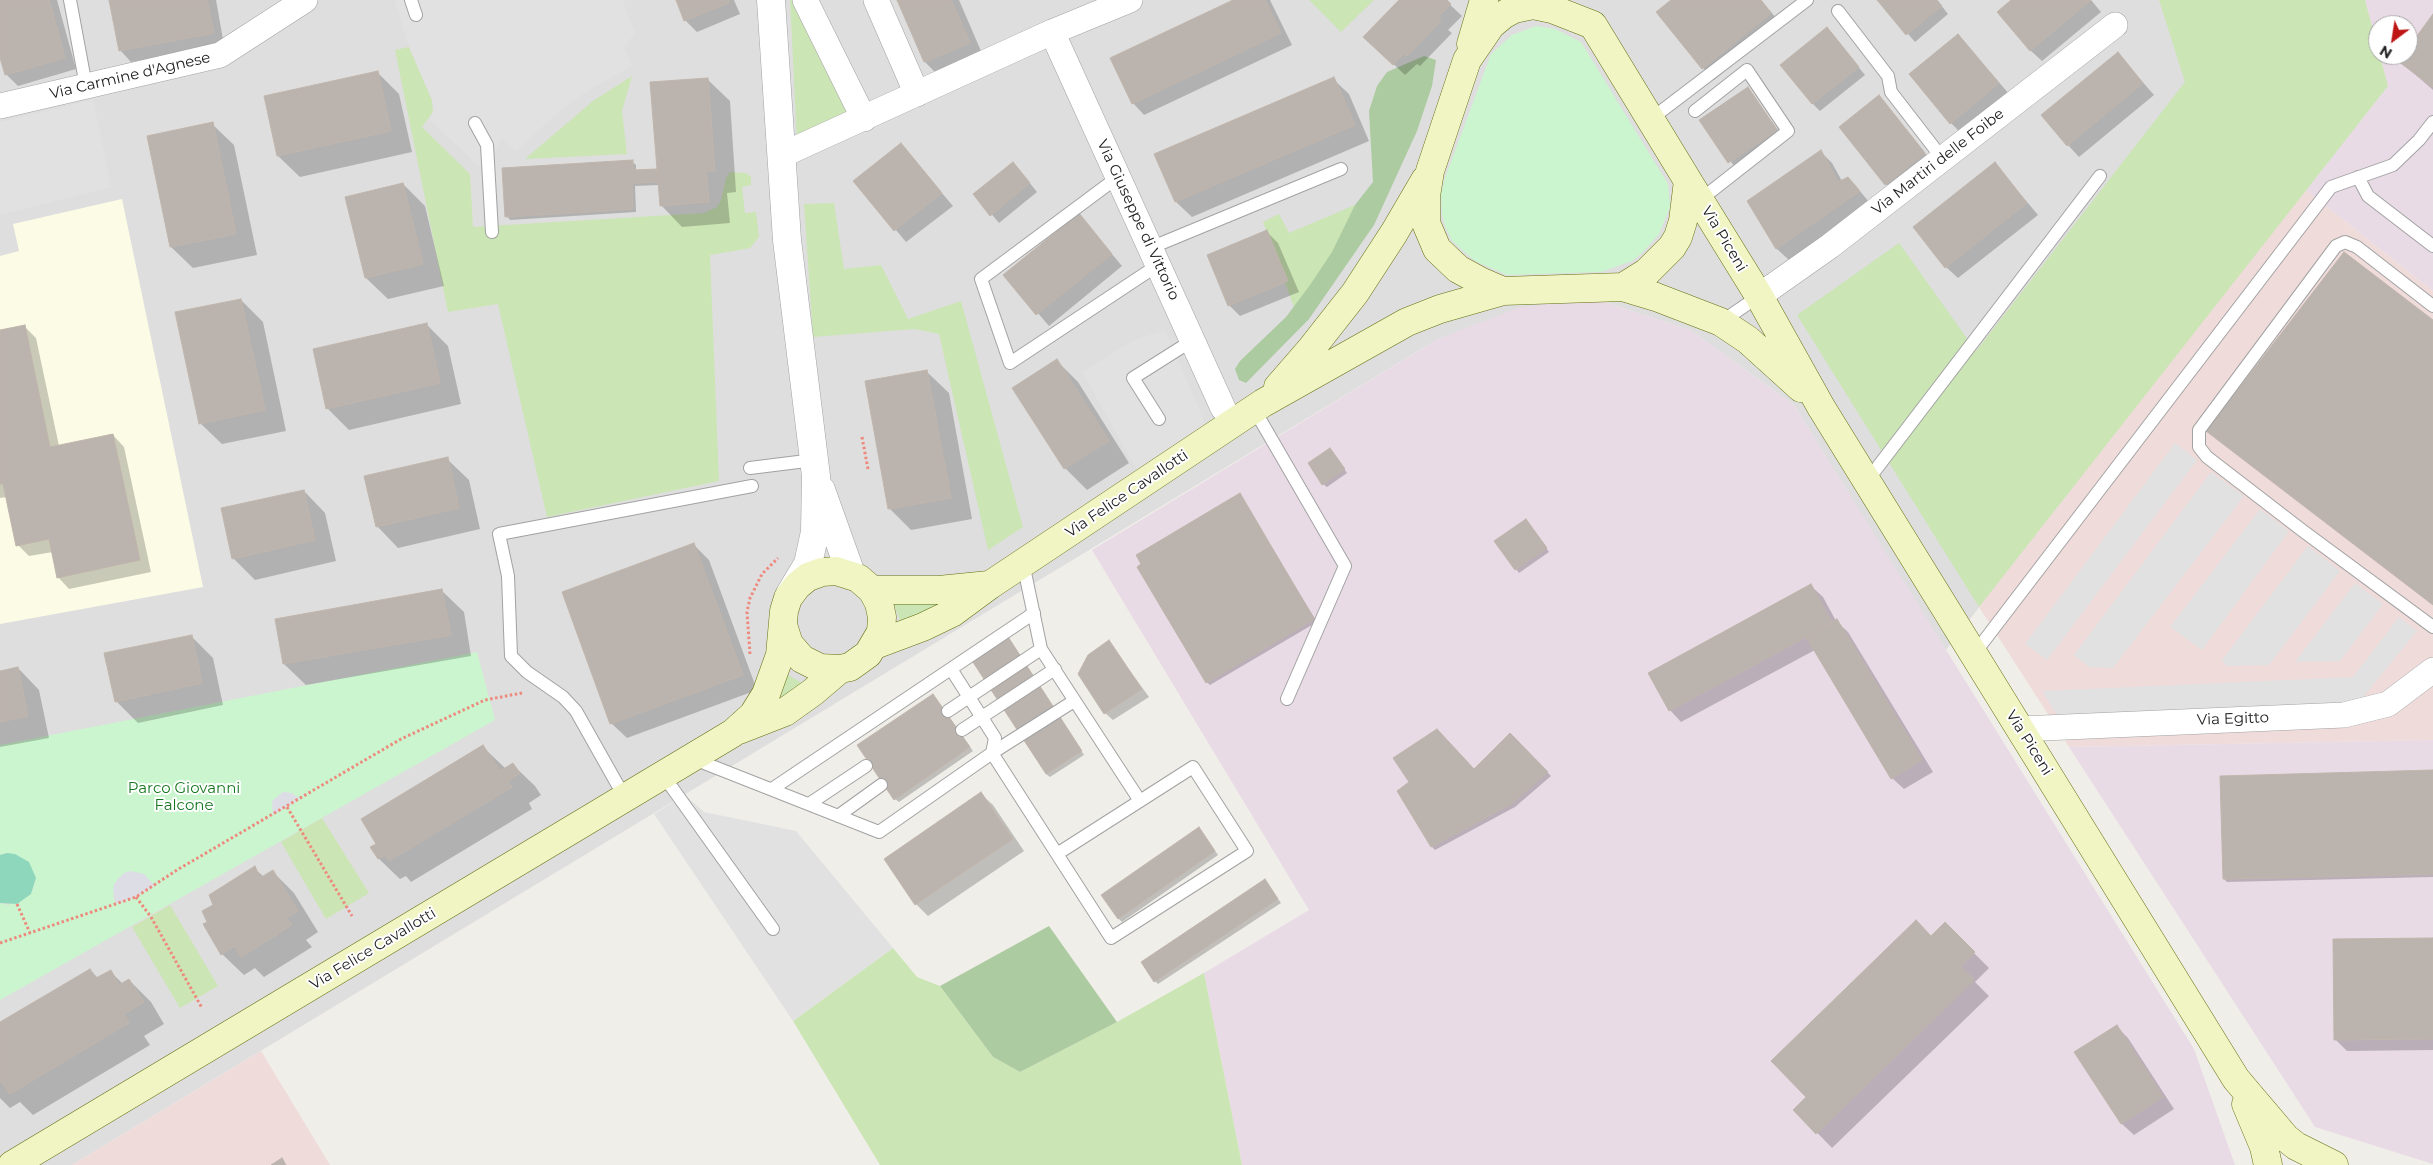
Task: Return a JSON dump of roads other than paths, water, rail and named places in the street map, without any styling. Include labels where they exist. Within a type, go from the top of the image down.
[{"type":"main road","points":[[1484,0],[1467,60],[1430,171],[1426,196],[1426,223],[1437,248],[1458,269],[1503,291],[1623,287],[1647,272],[1672,247],[1678,237],[1694,190]]},
{"type":"main road","points":[[1580,0],[1592,25]]},
{"type":"main road","points":[[1467,60],[1491,25],[1514,9],[1533,5],[1552,9],[1592,25]]},
{"type":"main road","name":"Via Piceni","points":[[1592,25],[1759,296],[1821,407],[2236,1079],[2286,1138],[2296,1146],[2334,1165]]},
{"type":"main road","name":"Via Felice Cavallotti","points":[[1259,406],[1311,349],[1355,293],[1394,233],[1430,171]]},
{"type":"main road","name":"Via Piceni","points":[[1623,287],[1673,302],[1721,322],[1748,340],[1821,407]]},
{"type":"main road","name":"Via Felice Cavallotti","points":[[875,645],[923,627],[952,613],[990,585],[1259,406],[1407,322],[1440,309],[1503,291]]},
{"type":"main road","points":[[836,571],[861,582],[879,602],[882,617],[880,632],[875,645],[860,661],[840,669],[820,668],[802,659],[789,644],[784,625],[784,611],[788,598],[797,586],[808,577],[822,572],[836,571]]},
{"type":"main road","name":"Via Felice Cavallotti","points":[[861,582],[939,590],[990,585]]},
{"type":"main road","name":"Via Felice Cavallotti","points":[[733,733],[752,715],[766,694],[780,655],[784,625]]},
{"type":"main road","name":"Via Felice Cavallotti","points":[[12,1165],[733,733],[785,712],[814,692],[840,669]]},
{"type":"main road","name":"Via Piceni","points":[[2236,1079],[2264,1147],[2268,1165]]},
{"type":"street","points":[[771,0],[787,240],[815,468],[815,532],[808,564],[788,598]]},
{"type":"street","points":[[805,0],[864,119]]},
{"type":"street","points":[[876,0],[917,94]]},
{"type":"street","points":[[782,155],[1052,32],[1130,0]]},
{"type":"street","name":"Via Carmine d'Agnese","points":[[0,106],[220,55],[298,2]]},
{"type":"street","name":"Via Martiri delle Foibe","points":[[1759,296],[1823,251],[2115,25]]},
{"type":"street","name":"Via Giuseppe di Vittorio","points":[[1052,32],[1223,408]]},
{"type":"street","points":[[815,468],[861,582]]},
{"type":"street","name":"Via Egitto","points":[[2020,729],[2344,715],[2388,704],[2433,670]]},
{"type":"lane","points":[[70,0],[86,86]]},
{"type":"lane","points":[[411,0],[416,15]]},
{"type":"lane","points":[[1651,120],[1805,1]]},
{"type":"lane","points":[[1838,11],[1888,76],[1891,92],[1942,158]]},
{"type":"lane","points":[[1694,190],[1788,131],[1747,70],[1695,111]]},
{"type":"lane","points":[[1974,654],[2330,187],[2393,165],[2419,140],[2433,122]]},
{"type":"lane","points":[[475,123],[488,145],[492,232]]},
{"type":"lane","points":[[1118,177],[981,279],[1010,363],[1154,257],[1341,169]]},
{"type":"lane","points":[[1867,481],[2100,176]]},
{"type":"lane","points":[[2358,177],[2368,196],[2433,246]]},
{"type":"lane","points":[[2433,306],[2357,247],[2345,242],[2336,246],[2199,430],[2199,447],[2207,457],[2395,601],[2433,627]]},
{"type":"lane","points":[[1721,322],[1759,296]]},
{"type":"lane","points":[[1159,419],[1134,378],[1192,340]]},
{"type":"lane","points":[[1259,406],[1346,566],[1287,699]]},
{"type":"lane","points":[[750,468],[815,468]]},
{"type":"lane","points":[[625,798],[576,711],[563,698],[516,663],[512,656],[508,576],[499,534],[752,486]]},
{"type":"lane","points":[[1023,563],[1042,649],[1140,801]]},
{"type":"lane","points":[[772,789],[1034,613]]},
{"type":"lane","points":[[948,711],[1042,649]]},
{"type":"lane","points":[[950,669],[995,738],[992,753],[1111,938],[1247,851],[1193,767],[1057,854]]},
{"type":"lane","points":[[962,730],[1055,669]]},
{"type":"lane","points":[[692,758],[879,832],[992,753],[1074,701]]},
{"type":"lane","points":[[809,804],[866,766]]},
{"type":"lane","points":[[663,775],[773,930]]},
{"type":"lane","points":[[838,816],[881,785]]},
{"type":"park label","name":"Parco Giovanni Falcone","points":[[184,798]]}]
